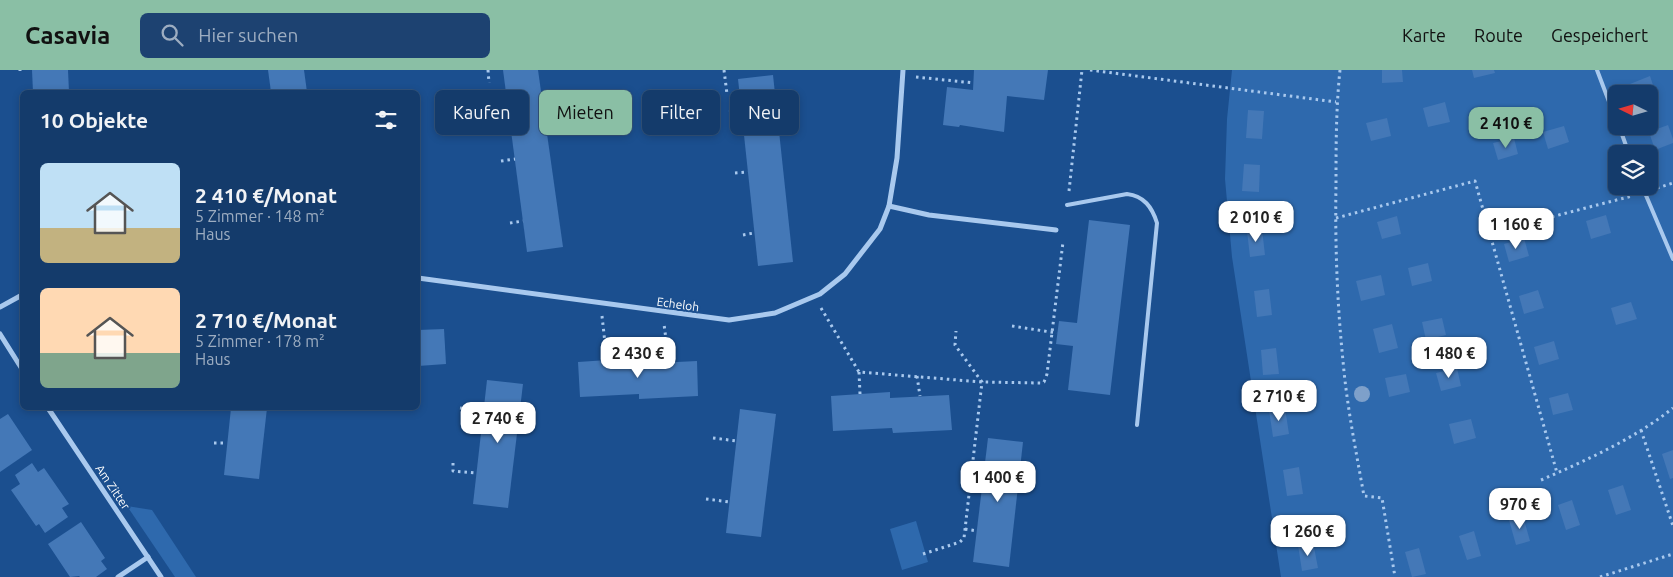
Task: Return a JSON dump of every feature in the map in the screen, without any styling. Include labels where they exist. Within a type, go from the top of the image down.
[{"type":"street","name":"Echeloh","points":[[420,278],[717,319],[752,318],[775,314],[815,297],[845,274],[880,229],[889,206],[897,158],[903,73]]},
{"type":"street","points":[[889,206],[929,215],[1056,230]]},
{"type":"street","points":[[0,308],[20,296]]},
{"type":"street","points":[[0,334],[20,365]]},
{"type":"street","name":"Am Zitter","points":[[49,410],[161,577]]},
{"type":"street","points":[[118,577],[148,557]]},
{"type":"lane","points":[[1597,70],[1608,99]]},
{"type":"lane","points":[[1067,206],[1127,194],[1134,195],[1146,201],[1151,207],[1157,223],[1137,425]]},
{"type":"lane","points":[[1645,195],[1673,259]]},
{"type":"path","points":[[488,70],[490,83]]},
{"type":"path","points":[[724,70],[727,94]]},
{"type":"path","points":[[1067,206],[1082,70]]},
{"type":"path","points":[[1090,70],[1336,102]]},
{"type":"path","points":[[1340,70],[1336,102],[1336,218],[1338,310],[1343,362],[1364,496],[1382,498],[1395,577]]},
{"type":"path","points":[[903,73],[974,83]]},
{"type":"path","points":[[501,161],[515,159]]},
{"type":"path","points":[[735,173],[748,172]]},
{"type":"path","points":[[1336,218],[1475,181],[1557,473]]},
{"type":"path","points":[[1658,188],[1673,182]]},
{"type":"path","points":[[1489,233],[1636,195]]},
{"type":"path","points":[[510,223],[523,221]]},
{"type":"path","points":[[743,235],[754,233]]},
{"type":"path","points":[[859,372],[982,382],[1034,384],[1044,382],[1047,374],[1064,237]]},
{"type":"path","points":[[815,297],[859,372],[860,394]]},
{"type":"path","points":[[600,303],[607,360]]},
{"type":"path","points":[[662,312],[668,362]]},
{"type":"path","points":[[1012,326],[1057,334]]},
{"type":"path","points":[[923,554],[960,542],[964,538],[982,382],[955,345],[956,331]]},
{"type":"path","points":[[606,352],[641,351],[641,356],[668,355]]},
{"type":"path","points":[[917,376],[920,396]]},
{"type":"path","points":[[460,408],[484,411]]},
{"type":"path","points":[[1541,480],[1597,454],[1641,430],[1673,408]]},
{"type":"path","points":[[1641,430],[1673,526]]},
{"type":"path","points":[[713,438],[737,441]]},
{"type":"path","points":[[214,442],[227,444]]},
{"type":"path","points":[[453,463],[453,471],[476,473]]},
{"type":"path","points":[[972,470],[984,471]]},
{"type":"path","points":[[706,499],[730,502]]},
{"type":"path","points":[[965,529],[977,531]]},
{"type":"path","points":[[1600,577],[1673,554]]},
{"type":"shaded area","points":[[1232,70],[1673,70],[1673,577],[1281,577],[1232,257],[1225,179],[1227,119]]},
{"type":"shaded area","points":[[127,506],[152,510],[196,577],[175,577]]},
{"type":"shaded area","points":[[916,521],[928,562],[902,570],[890,529]]},
{"type":"building","points":[[32,70],[68,70],[69,90],[33,90]]},
{"type":"building","points":[[268,70],[304,70],[307,90],[271,90]]},
{"type":"building","points":[[503,70],[538,70],[541,90],[539,90],[539,135],[547,135],[563,247],[527,252],[512,135],[529,135],[529,90],[506,90]]},
{"type":"building","points":[[974,70],[1048,70],[1044,100],[1007,96],[1004,132],[960,125],[959,127],[943,125],[947,87],[973,90]]},
{"type":"building","points":[[1382,70],[1402,70],[1403,82],[1382,83]]},
{"type":"building","points":[[1472,70],[1494,70],[1495,73],[1474,78]]},
{"type":"building","points":[[773,75],[775,90],[739,90],[738,79]]},
{"type":"building","points":[[1650,76],[1653,85],[1630,85]]},
{"type":"building","points":[[1445,102],[1450,122],[1428,127],[1423,108]]},
{"type":"building","points":[[1248,110],[1264,111],[1262,139],[1246,138]]},
{"type":"building","points":[[1387,118],[1391,136],[1371,141],[1366,123]]},
{"type":"building","points":[[1668,125],[1673,143],[1658,149],[1658,145],[1653,145],[1650,135],[1658,135],[1658,129]]},
{"type":"building","points":[[1564,126],[1569,142],[1548,149],[1543,132]]},
{"type":"building","points":[[744,135],[779,135],[793,262],[758,266]]},
{"type":"building","points":[[1514,138],[1518,154],[1498,160],[1493,143]]},
{"type":"building","points":[[1244,164],[1260,165],[1259,192],[1242,191]]},
{"type":"building","points":[[1606,215],[1611,233],[1591,239],[1586,221]]},
{"type":"building","points":[[1397,216],[1401,234],[1382,239],[1377,222]]},
{"type":"building","points":[[1089,220],[1130,225],[1110,395],[1068,390],[1073,346],[1056,344],[1059,321],[1077,323]]},
{"type":"building","points":[[1262,229],[1265,255],[1250,257],[1247,231]]},
{"type":"building","points":[[1524,238],[1529,256],[1509,262],[1504,244]]},
{"type":"building","points":[[1428,263],[1432,281],[1412,286],[1408,268]]},
{"type":"building","points":[[1381,275],[1385,295],[1361,301],[1356,281]]},
{"type":"building","points":[[1269,289],[1272,315],[1257,317],[1254,291]]},
{"type":"building","points":[[1538,290],[1544,308],[1524,314],[1519,296]]},
{"type":"building","points":[[1631,302],[1637,319],[1616,325],[1611,308]]},
{"type":"building","points":[[1442,318],[1446,335],[1426,340],[1422,322]]},
{"type":"building","points":[[1392,324],[1398,348],[1379,353],[1373,329]]},
{"type":"building","points":[[444,329],[446,364],[420,366],[420,330]]},
{"type":"building","points":[[1554,341],[1559,359],[1539,365],[1534,347]]},
{"type":"building","points":[[1276,348],[1279,374],[1263,375],[1261,350]]},
{"type":"building","points":[[637,358],[637,364],[697,361],[698,396],[639,399],[639,394],[580,397],[578,362]]},
{"type":"building","points":[[1457,368],[1461,386],[1441,391],[1436,373]]},
{"type":"building","points":[[1406,374],[1410,392],[1389,397],[1385,378]]},
{"type":"building","points":[[487,380],[523,384],[508,508],[473,504]]},
{"type":"building","points":[[890,392],[890,398],[949,395],[952,430],[893,433],[892,428],[833,431],[831,396]]},
{"type":"building","points":[[1568,393],[1573,410],[1553,415],[1549,398]]},
{"type":"building","points":[[1285,408],[1289,434],[1273,437],[1269,410]]},
{"type":"building","points":[[740,409],[776,414],[761,537],[726,533]]},
{"type":"building","points":[[231,410],[267,410],[259,479],[224,475]]},
{"type":"building","points":[[8,414],[32,450],[0,472],[0,419]]},
{"type":"building","points":[[1471,419],[1476,438],[1454,444],[1449,424]]},
{"type":"building","points":[[988,438],[1023,442],[1009,567],[973,562]]},
{"type":"building","points":[[1673,450],[1673,478],[1670,479],[1662,454]]},
{"type":"building","points":[[32,463],[38,472],[44,468],[69,504],[62,508],[68,517],[45,533],[39,524],[36,526],[11,490],[20,484],[15,475]]},
{"type":"building","points":[[1299,467],[1303,494],[1287,496],[1283,470]]},
{"type":"building","points":[[1623,485],[1631,510],[1616,515],[1608,490]]},
{"type":"building","points":[[1572,500],[1580,525],[1566,530],[1558,505]]},
{"type":"building","points":[[1523,516],[1530,541],[1516,545],[1509,520]]},
{"type":"building","points":[[81,522],[105,558],[101,561],[107,569],[96,577],[70,577],[48,544]]},
{"type":"building","points":[[1474,531],[1481,556],[1467,560],[1459,536]]},
{"type":"building","points":[[1313,542],[1318,568],[1302,571],[1298,545]]},
{"type":"building","points":[[1419,548],[1426,574],[1412,577],[1405,552]]}]
